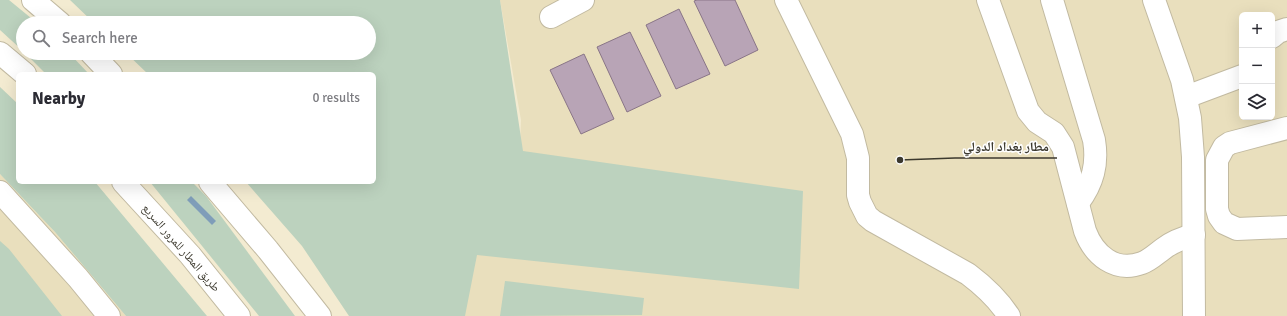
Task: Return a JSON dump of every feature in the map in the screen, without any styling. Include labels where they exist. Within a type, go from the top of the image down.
[{"type":"main road","points":[[33,0],[52,16]]},
{"type":"main road","points":[[551,17],[583,0]]},
{"type":"main road","points":[[786,0],[852,134],[858,158],[858,195],[863,209],[873,221],[968,274],[981,283],[992,294],[1009,316]]},
{"type":"main road","points":[[988,0],[1028,111],[1037,122],[1054,133],[1063,147],[1089,243],[1096,253],[1106,260],[1118,265],[1130,266],[1142,263],[1172,243],[1194,235]]},
{"type":"main road","points":[[1052,0],[1096,151],[1093,175],[1078,203]]},
{"type":"main road","points":[[1154,0],[1186,97],[1193,144],[1194,316]]},
{"type":"main road","points":[[1275,34],[1287,29]]},
{"type":"main road","points":[[0,53],[23,72]]},
{"type":"main road","points":[[98,60],[109,72]]},
{"type":"main road","points":[[1186,97],[1239,77]]},
{"type":"main road","points":[[1287,128],[1230,143],[1224,147],[1217,160],[1216,209],[1224,223],[1237,229],[1287,227]]},
{"type":"main road","name":"طريق المطار للمرور السريع","points":[[125,184],[190,255],[238,316]]},
{"type":"main road","points":[[212,184],[268,250],[320,316]]},
{"type":"main road","points":[[0,192],[78,278],[109,316]]},
{"type":"shaded area","points":[[500,0],[1287,0],[1287,316],[454,316],[457,298],[520,146],[521,120]]},
{"type":"shaded area","points":[[0,174],[55,232],[126,316],[0,316]]},
{"type":"green space","points":[[0,0],[9,0],[28,16],[16,16],[16,45],[0,30]]},
{"type":"green space","points":[[70,0],[500,0],[523,151],[803,191],[799,289],[477,255],[465,316],[349,316],[302,246],[248,184],[376,184],[376,72],[146,72],[133,60],[376,60],[376,16],[87,16]]},
{"type":"green space","points":[[32,60],[76,60],[87,72],[44,72]]},
{"type":"green space","points":[[0,87],[16,102],[16,184],[97,184],[207,316],[126,316],[55,232],[0,174]]},
{"type":"green space","points":[[152,184],[194,184],[206,196],[295,316],[259,316]]},
{"type":"green space","points":[[0,241],[9,249],[62,316],[0,316]]},
{"type":"green space","points":[[505,281],[644,298],[642,315],[500,316]]},
{"type":"water","points":[[191,196],[216,221],[212,225],[187,200]]},
{"type":"building","points":[[735,0],[758,50],[725,66],[694,1]]},
{"type":"building","points":[[679,9],[710,74],[676,89],[646,25]]},
{"type":"building","points":[[630,32],[661,96],[627,112],[597,47]]},
{"type":"building","points":[[584,54],[614,119],[581,134],[550,70]]},
{"type":"place","name":"مطار بغداد الدولي","points":[[900,160]]}]
